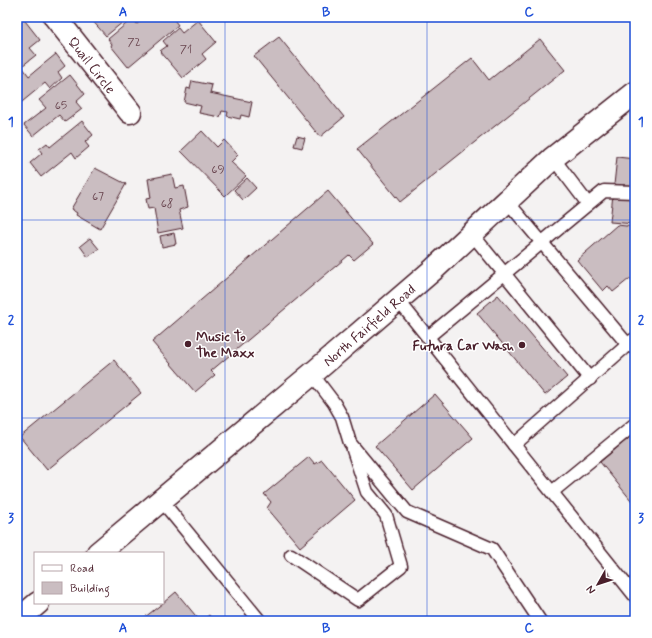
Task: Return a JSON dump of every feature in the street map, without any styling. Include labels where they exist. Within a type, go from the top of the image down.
[{"type":"street","name":"Quail Circle","points":[[55,17],[130,112]]},
{"type":"street","name":"North Fairfield Road","points":[[99,552],[312,374],[434,269],[553,158],[635,92]]},
{"type":"lane","points":[[553,158],[588,204]]},
{"type":"lane","points":[[428,337],[604,191],[635,192]]},
{"type":"lane","points":[[507,201],[633,344],[514,445]]},
{"type":"lane","points":[[472,234],[590,379]]},
{"type":"lane","points":[[398,300],[635,596]]},
{"type":"lane","points":[[292,555],[358,600],[401,566],[386,515],[367,492],[342,417],[334,403],[312,374]]},
{"type":"lane","points":[[552,492],[635,424]]},
{"type":"lane","points":[[350,443],[407,512],[492,549],[540,621]]},
{"type":"lane","points":[[161,500],[260,621]]},
{"type":"building","points":[[22,17],[40,40],[30,48],[36,55],[17,70],[17,20]]},
{"type":"building","points":[[85,17],[129,17],[106,36],[90,18],[88,20]]},
{"type":"building","points":[[146,17],[172,17],[178,25],[128,67],[111,46],[112,44],[108,39],[132,19],[137,24]]},
{"type":"building","points":[[198,20],[216,42],[202,54],[206,59],[183,78],[160,51],[167,46],[163,41],[178,28],[182,33]]},
{"type":"building","points":[[279,37],[344,117],[320,137],[254,56]]},
{"type":"building","points":[[540,39],[565,70],[400,202],[357,149],[472,58],[489,80]]},
{"type":"building","points":[[56,54],[65,66],[58,72],[62,78],[50,89],[45,83],[17,106],[17,86],[20,84],[17,80],[17,73],[23,68],[29,76]]},
{"type":"building","points":[[70,75],[85,94],[76,102],[82,109],[65,122],[59,115],[33,136],[24,125],[46,108],[39,100]]},
{"type":"building","points":[[192,81],[212,85],[210,93],[252,102],[249,117],[241,115],[240,119],[227,116],[228,112],[222,111],[220,117],[199,113],[201,106],[184,102],[187,88],[190,89]]},
{"type":"building","points":[[82,121],[93,135],[85,142],[89,147],[76,158],[72,152],[41,177],[30,163],[42,153],[39,149],[47,143],[50,147]]},
{"type":"building","points":[[202,131],[217,147],[224,140],[238,155],[231,162],[246,176],[225,196],[181,151]]},
{"type":"building","points":[[297,136],[305,138],[302,148],[294,146]]},
{"type":"building","points":[[617,157],[635,159],[635,224],[610,222]]},
{"type":"building","points":[[95,168],[126,184],[100,229],[76,215],[77,213],[71,209]]},
{"type":"building","points":[[172,174],[175,188],[184,186],[188,207],[179,210],[183,228],[158,233],[154,208],[148,209],[146,199],[151,198],[148,179]]},
{"type":"building","points":[[247,178],[256,188],[243,200],[234,190]]},
{"type":"building","points":[[328,191],[373,244],[354,260],[349,255],[211,371],[215,375],[195,392],[152,342]]},
{"type":"building","points":[[17,198],[20,198],[17,209]]},
{"type":"building","points":[[617,225],[635,227],[635,279],[629,279],[613,292],[608,286],[603,291],[577,260]]},
{"type":"building","points":[[174,233],[176,244],[162,247],[160,236]]},
{"type":"building","points":[[90,238],[99,249],[88,257],[80,246]]},
{"type":"building","name":"Futura Car Wash","points":[[498,295],[567,377],[545,395],[477,313]]},
{"type":"building","points":[[114,360],[141,393],[47,470],[20,437]]},
{"type":"building","points":[[435,394],[473,438],[413,490],[375,446]]},
{"type":"building","points":[[635,433],[635,505],[600,462]]},
{"type":"building","points":[[309,457],[315,464],[322,460],[355,500],[300,547],[267,508],[271,502],[264,494]]},
{"type":"building","points":[[176,592],[200,621],[140,621],[162,604],[164,604],[164,602]]},
{"type":"building","points":[[209,615],[214,621],[202,621]]},
{"type":"place","name":"Music To The Maxx","points":[[188,344]]},
{"type":"place","name":"Futura Car Wash","points":[[522,345]]}]
